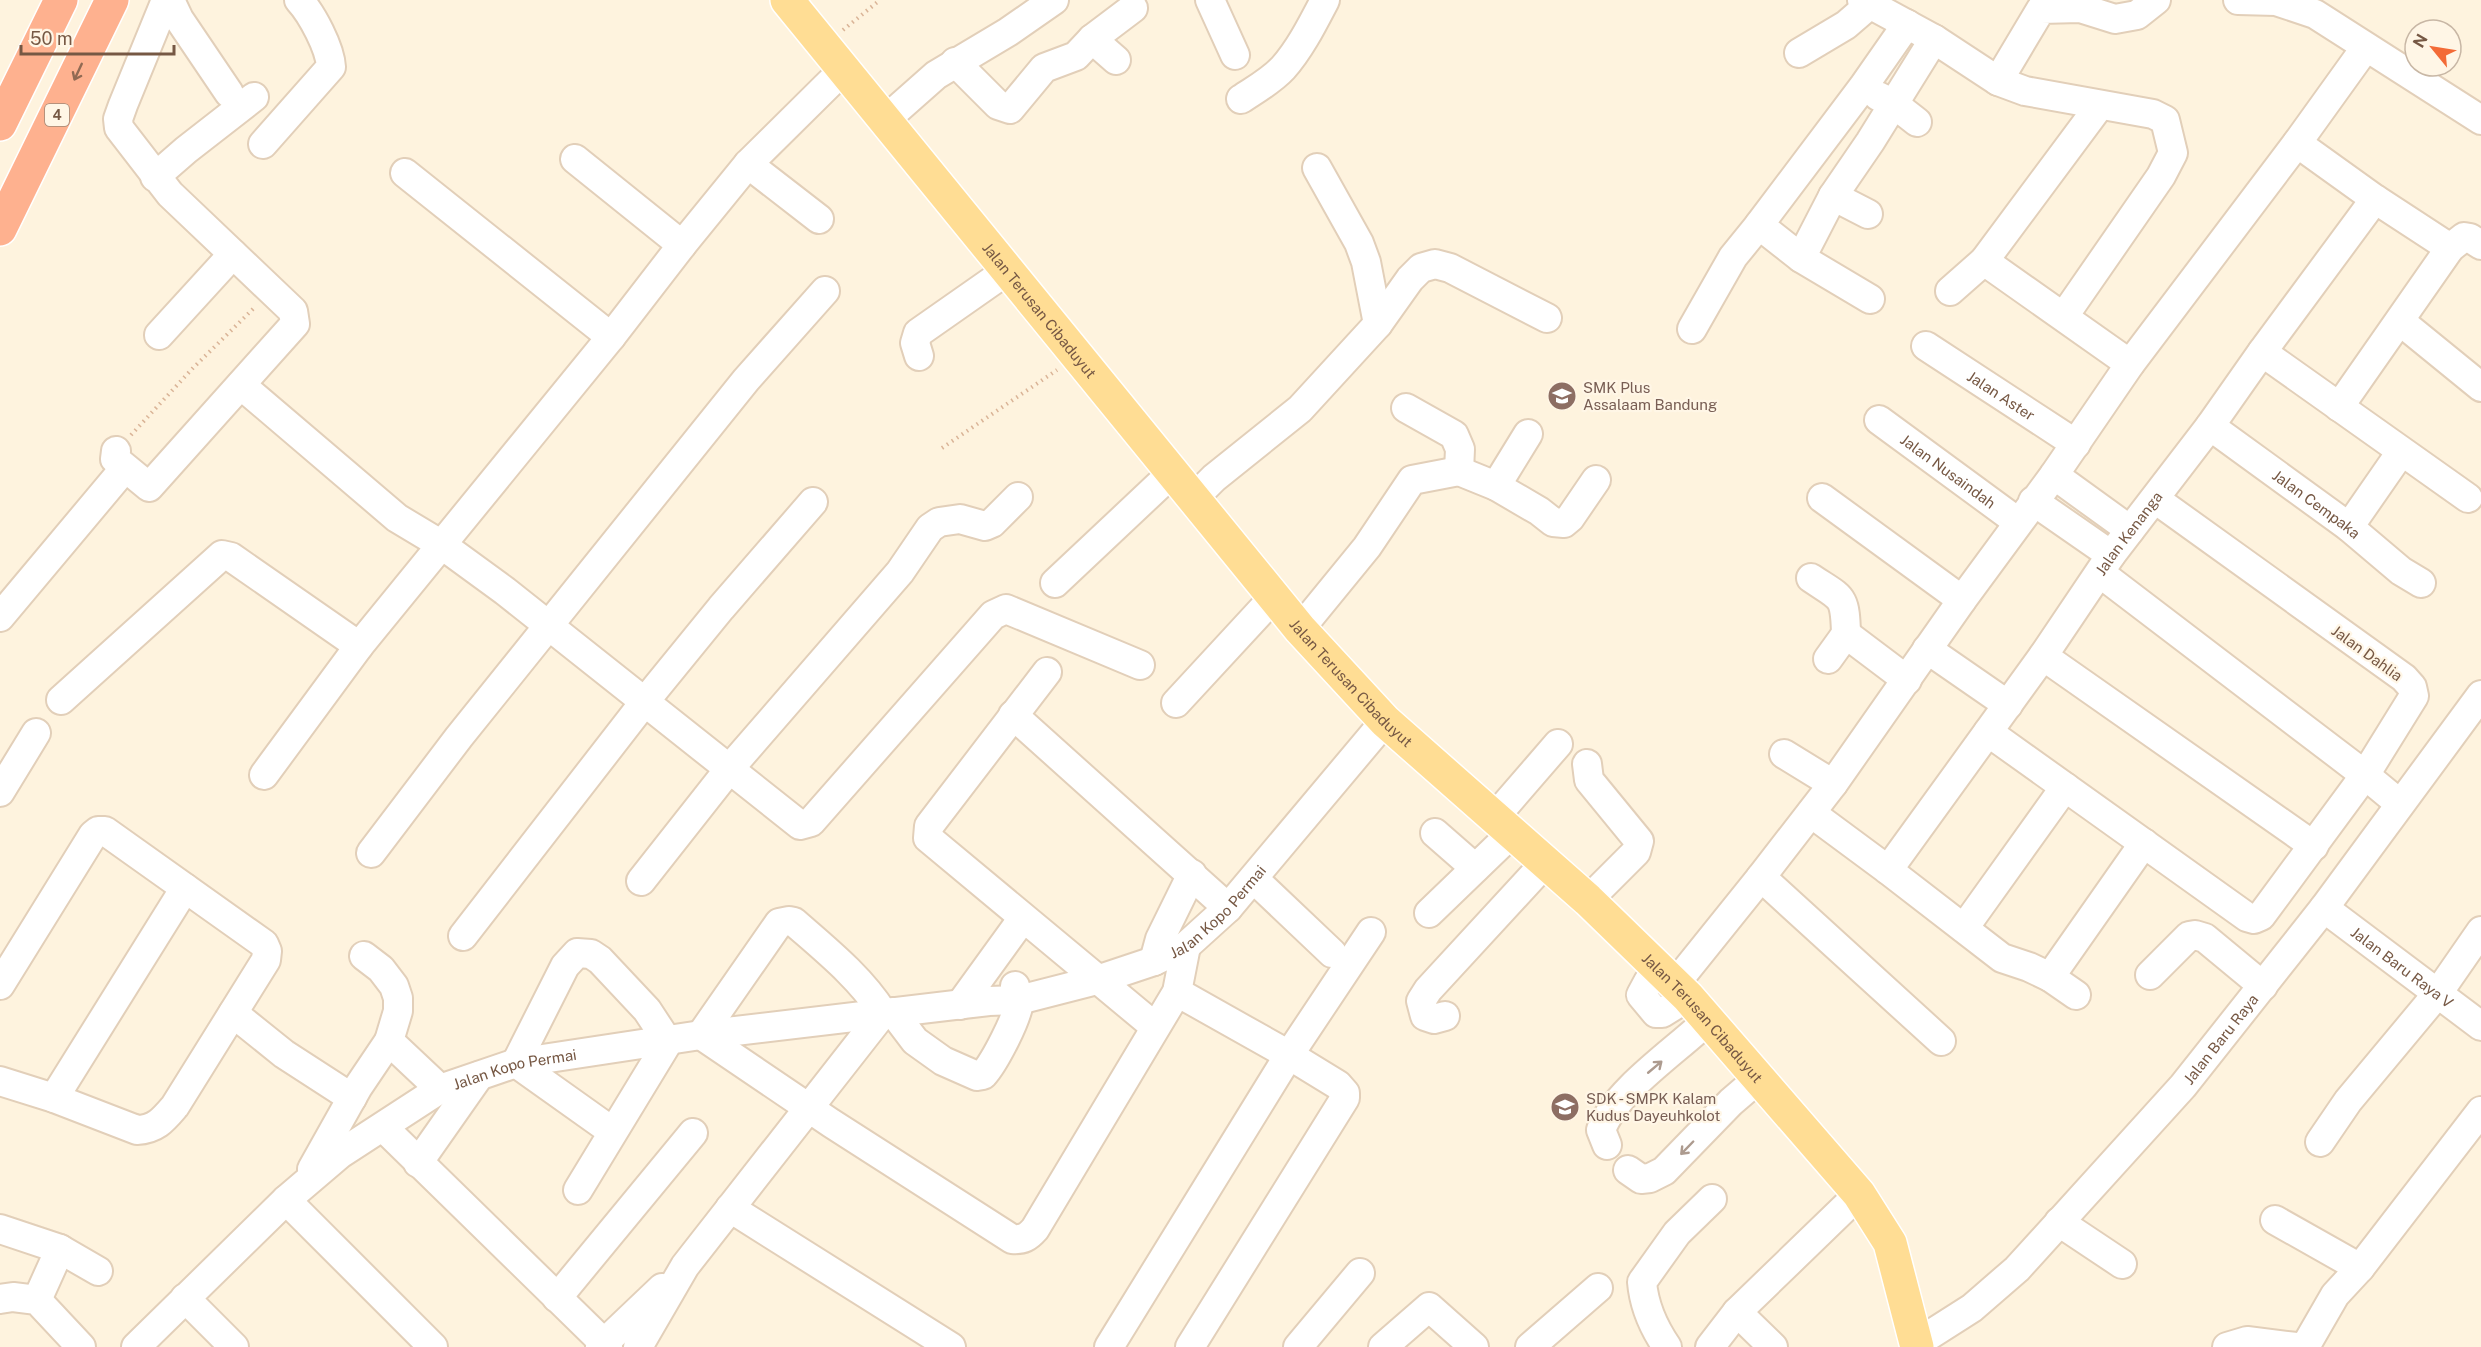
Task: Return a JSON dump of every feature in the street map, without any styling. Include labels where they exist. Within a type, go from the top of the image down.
[{"type":"highway","points":[[0,124],[61,0]]},
{"type":"highway","name":"4","points":[[0,230],[112,0]]},
{"type":"main road","name":"Jalan Terusan Cibaduyut","points":[[787,0],[1300,629],[1379,716],[1588,900],[1683,993],[1859,1194],[1890,1243],[1917,1345]]},
{"type":"street","points":[[155,177],[242,95],[179,19],[168,0]]},
{"type":"street","points":[[0,617],[120,460],[149,487],[295,324],[293,311],[182,207],[155,177],[122,134],[118,119],[168,0]]},
{"type":"street","points":[[263,144],[331,67],[331,57],[310,15],[299,0]]},
{"type":"street","points":[[884,121],[936,75],[1008,32],[1054,0]]},
{"type":"street","points":[[1210,0],[1235,55]]},
{"type":"street","points":[[1241,99],[1268,82],[1284,67],[1310,28],[1325,0]]},
{"type":"street","points":[[1998,81],[2041,9],[2080,8],[2115,19],[2137,15],[2156,0]]},
{"type":"street","points":[[2238,0],[2276,1],[2315,14],[2481,120]]},
{"type":"street","points":[[1799,53],[1846,25],[1870,2],[1934,39],[1998,81],[2025,91],[2153,114],[2165,120],[2173,153],[2161,176],[2064,316]]},
{"type":"street","points":[[955,62],[998,105],[1010,109],[1044,68],[1076,56],[1092,39],[1132,8]]},
{"type":"street","points":[[1692,328],[1733,257],[1863,87],[1907,24]]},
{"type":"street","points":[[1092,39],[1116,60]]},
{"type":"street","points":[[1801,258],[1833,196],[1934,39]]},
{"type":"street","points":[[1607,1145],[1601,1130],[1605,1118],[1621,1098],[1683,993],[1761,877],[1833,784],[1962,600],[2076,444],[2130,364],[2297,143],[2366,47]]},
{"type":"street","points":[[264,775],[359,646],[611,337],[833,57]]},
{"type":"street","points":[[1863,87],[1894,104],[1917,122]]},
{"type":"street","points":[[1950,291],[1984,261],[2100,105]]},
{"type":"street","points":[[2297,143],[2375,200],[2450,248]]},
{"type":"street","points":[[574,159],[682,245]]},
{"type":"street","points":[[748,164],[819,219]]},
{"type":"street","points":[[1317,168],[1359,243],[1366,262],[1378,324]]},
{"type":"street","points":[[405,173],[611,337]]},
{"type":"street","points":[[1833,196],[1868,214]]},
{"type":"street","name":"Jalan Kenanga","points":[[1888,870],[2043,656],[2130,530],[2210,426],[2262,351],[2375,200]]},
{"type":"street","points":[[1759,225],[1801,258],[1870,299]]},
{"type":"street","points":[[2339,407],[2450,248],[2464,237],[2481,245]]},
{"type":"street","points":[[159,335],[233,254]]},
{"type":"street","points":[[1984,261],[2130,364]]},
{"type":"street","points":[[1193,499],[1214,478],[1300,409],[1378,324],[1410,279],[1421,268],[1435,264],[1450,268],[1547,318]]},
{"type":"street","points":[[919,356],[915,343],[918,333],[1008,270]]},
{"type":"street","points":[[371,853],[459,736],[746,380],[825,291]]},
{"type":"street","points":[[2400,321],[2481,387]]},
{"type":"street","name":"Jalan Aster","points":[[1926,346],[2076,444]]},
{"type":"street","points":[[2262,351],[2468,498]]},
{"type":"street","points":[[241,386],[398,518],[442,545],[646,700],[797,823],[808,824],[993,615],[1006,609],[1140,665]]},
{"type":"street","points":[[1406,408],[1454,435],[1460,449],[1459,471]]},
{"type":"street","name":"Jalan Nusaindah","points":[[1879,420],[2026,511],[2106,564],[2400,804]]},
{"type":"street","name":"Jalan Cempaka","points":[[2210,426],[2349,527],[2401,571],[2421,583]]},
{"type":"street","points":[[1496,486],[1528,434]]},
{"type":"street","points":[[2349,527],[2402,452]]},
{"type":"street","points":[[1300,629],[1367,547],[1412,480],[1459,471],[1496,486],[1539,511],[1553,522],[1564,523],[1570,518],[1596,480]]},
{"type":"street","points":[[1054,583],[1173,472]]},
{"type":"street","points":[[2054,475],[2130,530]]},
{"type":"street","points":[[641,881],[730,768],[900,572],[930,528],[939,522],[960,519],[985,526],[992,523],[1018,497]]},
{"type":"street","points":[[1822,498],[1962,600]]},
{"type":"street","name":"Jalan Dahlia","points":[[2144,843],[2247,916],[2254,919],[2261,916],[2365,775],[2414,696],[2412,687],[2404,678],[2155,499]]},
{"type":"street","points":[[463,936],[646,700],[721,608],[813,502]]},
{"type":"street","points":[[61,700],[222,555],[231,557],[359,646]]},
{"type":"street","points":[[1811,578],[1838,596],[1844,604],[1846,634],[1828,658]]},
{"type":"street","points":[[1176,703],[1273,598]]},
{"type":"street","points":[[1846,634],[1907,680]]},
{"type":"street","points":[[1927,649],[2008,705]]},
{"type":"street","points":[[2043,656],[2314,846]]},
{"type":"street","points":[[1047,672],[929,826],[928,838],[1154,1026]]},
{"type":"street","name":"Jalan Baru Raya","points":[[1917,1345],[1972,1308],[2017,1269],[2183,1086],[2324,908],[2481,695]]},
{"type":"street","points":[[1013,715],[1222,903]]},
{"type":"street","name":"Jalan Kopo Permai","points":[[1222,903],[1379,716]]},
{"type":"street","points":[[1988,732],[2144,843],[2050,977]]},
{"type":"street","points":[[0,792],[36,733]]},
{"type":"street","points":[[1429,913],[1474,868],[1558,744]]},
{"type":"street","points":[[1784,754],[1833,784]]},
{"type":"street","points":[[1587,764],[1589,780],[1639,841],[1636,852],[1588,900]]},
{"type":"street","points":[[1964,928],[2065,787]]},
{"type":"street","points":[[1811,813],[2002,958],[2050,977],[2076,995]]},
{"type":"street","points":[[0,985],[96,831],[105,831],[266,948],[266,960],[175,1106],[162,1122],[149,1130],[137,1130],[54,1098],[0,1081]]},
{"type":"street","points":[[1435,833],[1474,868]]},
{"type":"street","name":"Jalan Kopo Permai","points":[[136,1347],[294,1193],[340,1154],[440,1089],[516,1063],[668,1042],[701,1035],[989,1001],[1089,973],[1166,949],[1254,879],[1269,848]]},
{"type":"street","points":[[1445,1016],[1434,1019],[1425,1016],[1421,1002],[1428,990],[1545,863]]},
{"type":"street","points":[[1190,1347],[1345,1098],[1342,1089],[1289,1055],[1177,992],[1166,949],[1192,874]]},
{"type":"street","points":[[1761,877],[1941,1041]]},
{"type":"street","points":[[1254,879],[1332,953]]},
{"type":"street","points":[[54,1098],[185,888]]},
{"type":"street","name":"Jalan Baru Raya V","points":[[2324,908],[2481,1026]]},
{"type":"street","points":[[960,1005],[1023,918]]},
{"type":"street","points":[[1017,993],[1012,1024],[990,1068],[983,1075],[977,1076],[943,1061],[915,1041],[840,962],[794,922],[784,921],[774,927],[701,1035],[807,1108],[1012,1239],[1024,1239],[1035,1228],[1154,1026],[1177,992]]},
{"type":"street","points":[[2320,1143],[2348,1101],[2438,993],[2481,931]]},
{"type":"street","points":[[1109,1347],[1289,1055],[1371,932]]},
{"type":"street","points":[[2150,975],[2189,936],[2195,935],[2205,938],[2263,986]]},
{"type":"street","points":[[578,1190],[668,1042],[647,1010],[600,960],[591,954],[577,953],[565,966],[516,1063],[613,1132]]},
{"type":"street","points":[[364,956],[381,969],[394,986],[398,998],[398,1011],[389,1041],[294,1193],[433,1347]]},
{"type":"street","points":[[233,1013],[284,1054],[352,1098]]},
{"type":"street","points":[[383,1127],[604,1346],[685,1266],[807,1108],[888,1013]]},
{"type":"street","points":[[389,1041],[440,1089]]},
{"type":"street","points":[[418,1163],[479,1076]]},
{"type":"street","points":[[1628,1170],[1641,1179],[1650,1178],[1664,1171],[1731,1102],[1759,1078]]},
{"type":"street","points":[[2305,1347],[2335,1295],[2360,1268],[2481,1111]]},
{"type":"street","points":[[557,1298],[693,1133]]},
{"type":"street","points":[[1710,1347],[1737,1312],[1859,1194]]},
{"type":"street","points":[[1667,1347],[1649,1314],[1642,1282],[1677,1233],[1712,1199]]},
{"type":"street","points":[[730,1208],[951,1347]]},
{"type":"street","points":[[2275,1220],[2360,1268]]},
{"type":"street","points":[[2059,1222],[2122,1264]]},
{"type":"street","points":[[0,1229],[60,1250],[98,1271]]},
{"type":"street","points":[[37,1300],[60,1250]]},
{"type":"street","points":[[638,1347],[685,1266]]},
{"type":"street","points":[[1298,1347],[1360,1273]]},
{"type":"street","points":[[1530,1347],[1598,1288]]},
{"type":"street","points":[[0,1299],[13,1297],[37,1300],[81,1347]]},
{"type":"street","points":[[185,1298],[234,1347]]},
{"type":"street","points":[[1383,1347],[1429,1307],[1474,1347]]},
{"type":"street","points":[[1737,1312],[1773,1347]]},
{"type":"street","points":[[2227,1347],[2247,1341],[2296,1347]]},
{"type":"path","points":[[833,57],[880,0]]},
{"type":"path","points":[[120,460],[192,369],[271,290]]},
{"type":"path","points":[[942,448],[1077,356]]},
{"type":"place","name":"SMK Plus Assalaam Bandung","points":[[1562,396]]},
{"type":"place","name":"SDK - SMPK Kalam Kudus Dayeuhkolot","points":[[1565,1107]]}]
